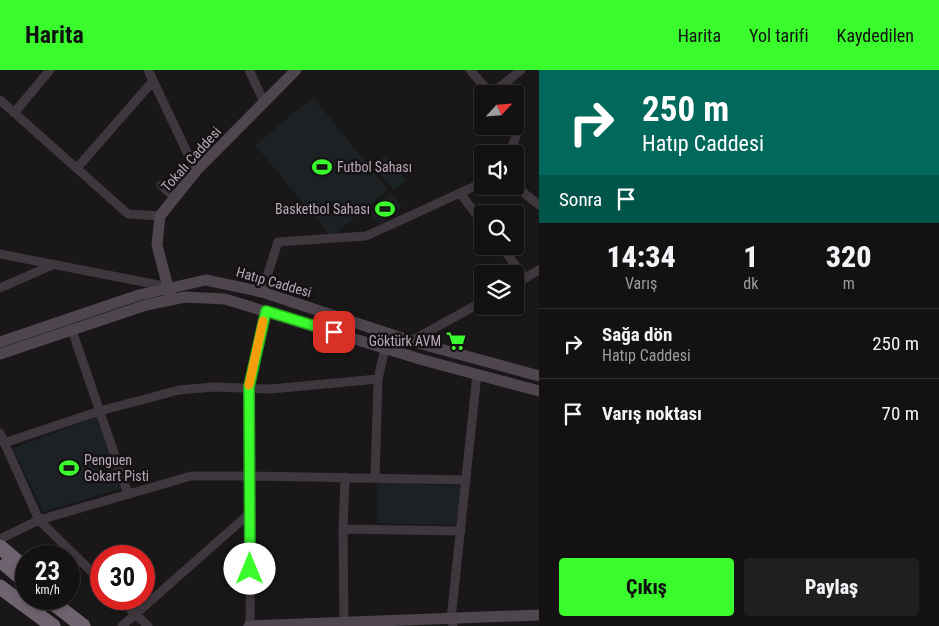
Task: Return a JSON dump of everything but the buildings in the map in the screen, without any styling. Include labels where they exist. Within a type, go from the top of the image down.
[{"type":"highway","points":[[0,546],[15,559]]},
{"type":"highway","points":[[0,560],[15,573]]},
{"type":"highway","points":[[0,575],[15,588]]},
{"type":"highway","points":[[0,586],[53,626]]},
{"type":"highway","points":[[41,610],[59,626]]},
{"type":"highway","points":[[63,610],[84,626]]},
{"type":"highway","points":[[69,610],[84,626]]},
{"type":"main road","name":"Tokalı Caddesi","points":[[160,216],[196,171],[296,70]]},
{"type":"main road","points":[[160,216],[157,245],[171,299]]},
{"type":"main road","name":"Hatıp Caddesi","points":[[0,342],[139,295],[206,280],[262,292],[412,341],[539,376]]},
{"type":"main road","points":[[0,354],[146,305],[185,297],[225,299],[385,348],[539,391]]},
{"type":"main road","points":[[249,625],[452,622],[539,615]]},
{"type":"street","points":[[14,113],[50,70]]},
{"type":"street","points":[[148,70],[196,171]]},
{"type":"street","points":[[249,70],[264,102]]},
{"type":"street","points":[[470,70],[491,94],[521,70]]},
{"type":"street","points":[[77,168],[153,81]]},
{"type":"street","points":[[0,100],[128,214],[160,216]]},
{"type":"street","points":[[161,185],[175,198]]},
{"type":"street","points":[[262,292],[278,242],[366,236],[474,187]]},
{"type":"street","points":[[460,193],[474,211]]},
{"type":"street","points":[[524,193],[539,205]]},
{"type":"street","points":[[0,254],[169,288]]},
{"type":"street","points":[[507,255],[525,278],[539,270]]},
{"type":"street","points":[[0,288],[56,264]]},
{"type":"street","points":[[412,341],[474,306]]},
{"type":"street","points":[[249,625],[251,476],[249,387],[266,311]]},
{"type":"street","points":[[72,330],[128,494]]},
{"type":"street","points":[[375,478],[378,379],[385,348]]},
{"type":"street","points":[[452,622],[477,374]]},
{"type":"street","points":[[4,443],[100,411],[179,390],[249,387],[271,389],[378,379]]},
{"type":"street","points":[[0,433],[39,520],[90,570]]},
{"type":"street","points":[[0,539],[39,520],[191,476],[466,480]]},
{"type":"street","points":[[344,625],[343,529],[345,477]]},
{"type":"street","points":[[122,626],[250,513]]},
{"type":"street","points":[[343,529],[461,531]]},
{"type":"street","points":[[132,610],[148,626]]},
{"type":"shaded area","name":"Futbol Sahası","points":[[313,97],[388,190],[331,237],[255,145]]},
{"type":"shaded area","points":[[386,155],[407,180],[394,191],[373,165]]},
{"type":"shaded area","name":"Basketbol Sahası","points":[[391,193],[402,206],[379,225],[369,212]]},
{"type":"shaded area","name":"Penguen Gokart Pisti","points":[[97,417],[122,488],[43,512],[13,448]]},
{"type":"shaded area","points":[[382,482],[459,486],[462,491],[459,521],[456,525],[378,523],[378,485]]},
{"type":"slow traffic","points":[[249,385],[263,321]]},
{"type":"place","name":"Futbol Sahası","points":[[322,167]]},
{"type":"place","name":"Basketbol Sahası","points":[[385,209]]},
{"type":"place","name":"Göktürk AVM","points":[[456,341]]},
{"type":"place","name":"Penguen Gokart Pisti","points":[[69,468]]},
{"type":"route","points":[[250,569],[251,476],[249,387],[266,311],[334,332]]}]
